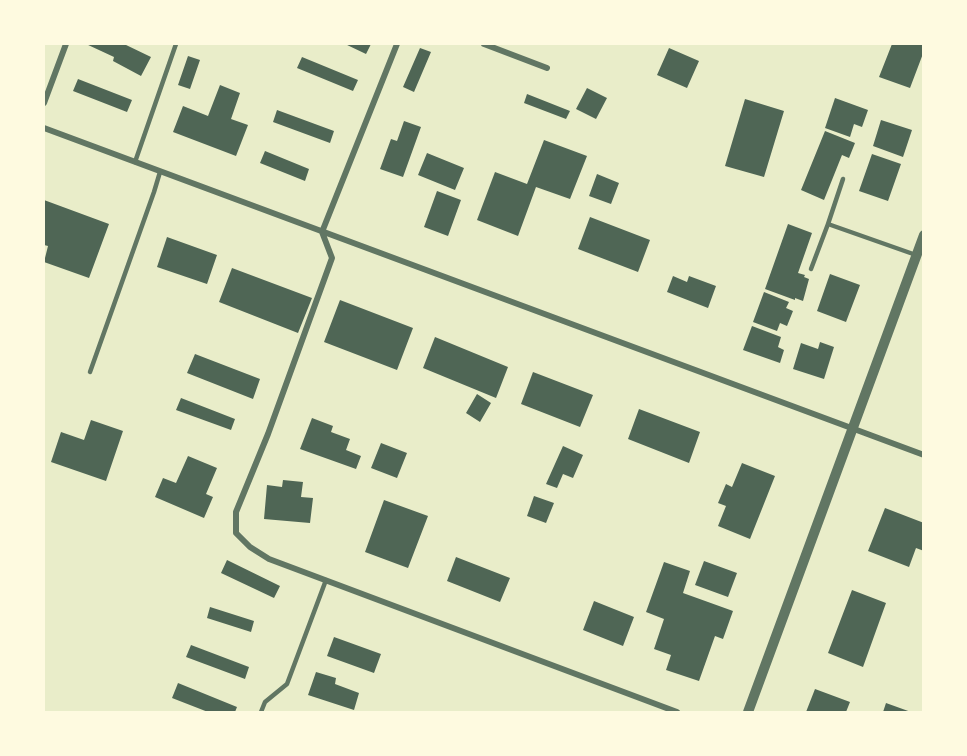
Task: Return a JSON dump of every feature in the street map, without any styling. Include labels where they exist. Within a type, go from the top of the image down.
[{"type":"street","points":[[44,103],[66,44]]},
{"type":"street","points":[[397,44],[322,232],[332,258],[268,434],[236,512],[236,533],[250,547],[269,559],[677,712]]},
{"type":"street","points":[[484,44],[548,68]]},
{"type":"street","points":[[44,128],[924,455]]},
{"type":"street","points":[[748,712],[924,236]]},
{"type":"lane","points":[[135,162],[176,44]]},
{"type":"lane","points":[[90,372],[160,172]]},
{"type":"lane","points":[[811,269],[843,179]]},
{"type":"lane","points":[[828,224],[916,255]]},
{"type":"lane","points":[[261,712],[265,702],[287,684],[326,580]]},
{"type":"building","points":[[86,44],[124,44],[151,57],[141,76],[113,61],[114,57]]},
{"type":"building","points":[[345,44],[371,44],[366,54]]},
{"type":"building","points":[[892,44],[924,44],[924,51],[910,88],[879,77]]},
{"type":"building","points":[[420,48],[431,52],[414,92],[403,87]]},
{"type":"building","points":[[669,48],[699,61],[687,88],[657,75]]},
{"type":"building","points":[[188,56],[200,60],[190,89],[178,85]]},
{"type":"building","points":[[302,57],[358,80],[353,91],[297,68]]},
{"type":"building","points":[[78,79],[132,100],[127,112],[73,91]]},
{"type":"building","points":[[220,85],[240,93],[231,119],[248,125],[236,156],[173,132],[183,106],[208,116]]},
{"type":"building","points":[[587,88],[607,98],[596,119],[576,109]]},
{"type":"building","points":[[527,94],[570,111],[566,119],[524,103]]},
{"type":"building","points":[[835,98],[868,110],[862,127],[854,124],[850,137],[825,128]]},
{"type":"building","points":[[745,99],[784,111],[764,177],[725,166]]},
{"type":"building","points":[[277,110],[334,131],[330,143],[273,122]]},
{"type":"building","points":[[881,120],[912,130],[903,157],[873,146]]},
{"type":"building","points":[[404,121],[421,127],[403,177],[380,169],[391,139],[397,141]]},
{"type":"building","points":[[825,131],[855,143],[849,158],[842,155],[824,200],[801,190]]},
{"type":"building","points":[[544,140],[587,156],[570,199],[536,187],[518,236],[477,220],[495,172],[527,184]]},
{"type":"building","points":[[265,151],[309,169],[305,181],[260,163]]},
{"type":"building","points":[[427,153],[464,168],[455,190],[418,175]]},
{"type":"building","points":[[872,154],[901,164],[888,201],[859,191]]},
{"type":"building","points":[[597,174],[619,183],[611,204],[589,196]]},
{"type":"building","points":[[437,191],[461,200],[448,236],[424,227]]},
{"type":"building","points":[[44,200],[109,224],[89,278],[44,262],[48,246],[44,245]]},
{"type":"building","points":[[590,217],[650,240],[638,272],[578,249]]},
{"type":"building","points":[[788,224],[812,233],[798,273],[809,279],[803,301],[765,289]]},
{"type":"building","points":[[167,237],[217,255],[207,284],[157,267]]},
{"type":"building","points":[[232,268],[312,298],[298,333],[219,302]]},
{"type":"building","points":[[830,274],[860,285],[846,322],[817,311]]},
{"type":"building","points":[[673,276],[687,282],[689,276],[716,286],[708,308],[667,292]]},
{"type":"building","points":[[764,292],[789,302],[786,308],[793,311],[787,326],[780,323],[777,331],[753,322]]},
{"type":"building","points":[[340,300],[413,328],[397,370],[324,342]]},
{"type":"building","points":[[752,326],[781,337],[778,347],[784,350],[780,363],[743,350]]},
{"type":"building","points":[[435,337],[508,367],[496,398],[423,368]]},
{"type":"building","points":[[820,342],[834,347],[824,379],[793,369],[801,343],[818,349]]},
{"type":"building","points":[[195,354],[260,379],[253,399],[187,373]]},
{"type":"building","points":[[533,372],[593,395],[580,427],[521,404]]},
{"type":"building","points":[[477,394],[491,403],[480,422],[466,413]]},
{"type":"building","points":[[181,398],[235,419],[231,430],[176,410]]},
{"type":"building","points":[[639,409],[700,432],[689,463],[628,439]]},
{"type":"building","points":[[312,418],[333,426],[331,432],[350,439],[346,450],[361,456],[356,469],[300,449]]},
{"type":"building","points":[[91,420],[123,431],[106,481],[51,462],[61,432],[84,440]]},
{"type":"building","points":[[381,443],[407,453],[397,478],[371,468]]},
{"type":"building","points":[[563,446],[583,455],[573,478],[563,474],[557,488],[546,484]]},
{"type":"building","points":[[188,456],[217,468],[206,494],[213,497],[204,518],[155,497],[163,478],[176,483]]},
{"type":"building","points":[[742,463],[775,476],[750,539],[718,526],[726,506],[718,503],[726,484],[732,487]]},
{"type":"building","points":[[283,480],[303,482],[301,497],[313,498],[310,523],[264,519],[267,485],[282,487]]},
{"type":"building","points":[[534,496],[554,503],[546,523],[527,516]]},
{"type":"building","points":[[384,500],[428,516],[408,568],[365,552]]},
{"type":"building","points":[[885,508],[924,523],[924,551],[916,548],[909,567],[868,551]]},
{"type":"building","points":[[456,557],[510,578],[500,602],[447,581]]},
{"type":"building","points":[[227,560],[280,586],[274,598],[221,573]]},
{"type":"building","points":[[704,561],[737,573],[728,597],[695,585]]},
{"type":"building","points":[[664,562],[690,571],[683,593],[733,611],[723,639],[715,636],[699,681],[666,670],[671,655],[654,649],[664,619],[646,612]]},
{"type":"building","points":[[852,590],[886,603],[863,667],[828,653]]},
{"type":"building","points":[[594,601],[634,617],[623,646],[583,630]]},
{"type":"building","points":[[210,607],[254,621],[251,632],[207,618]]},
{"type":"building","points":[[334,637],[381,654],[374,673],[327,656]]},
{"type":"building","points":[[191,645],[249,667],[245,679],[186,657]]},
{"type":"building","points":[[316,672],[336,678],[335,684],[359,693],[354,710],[308,695]]},
{"type":"building","points":[[178,683],[237,707],[235,712],[208,712],[172,698]]},
{"type":"building","points":[[815,689],[850,702],[846,712],[806,712]]},
{"type":"building","points":[[886,703],[911,712],[883,712]]}]
